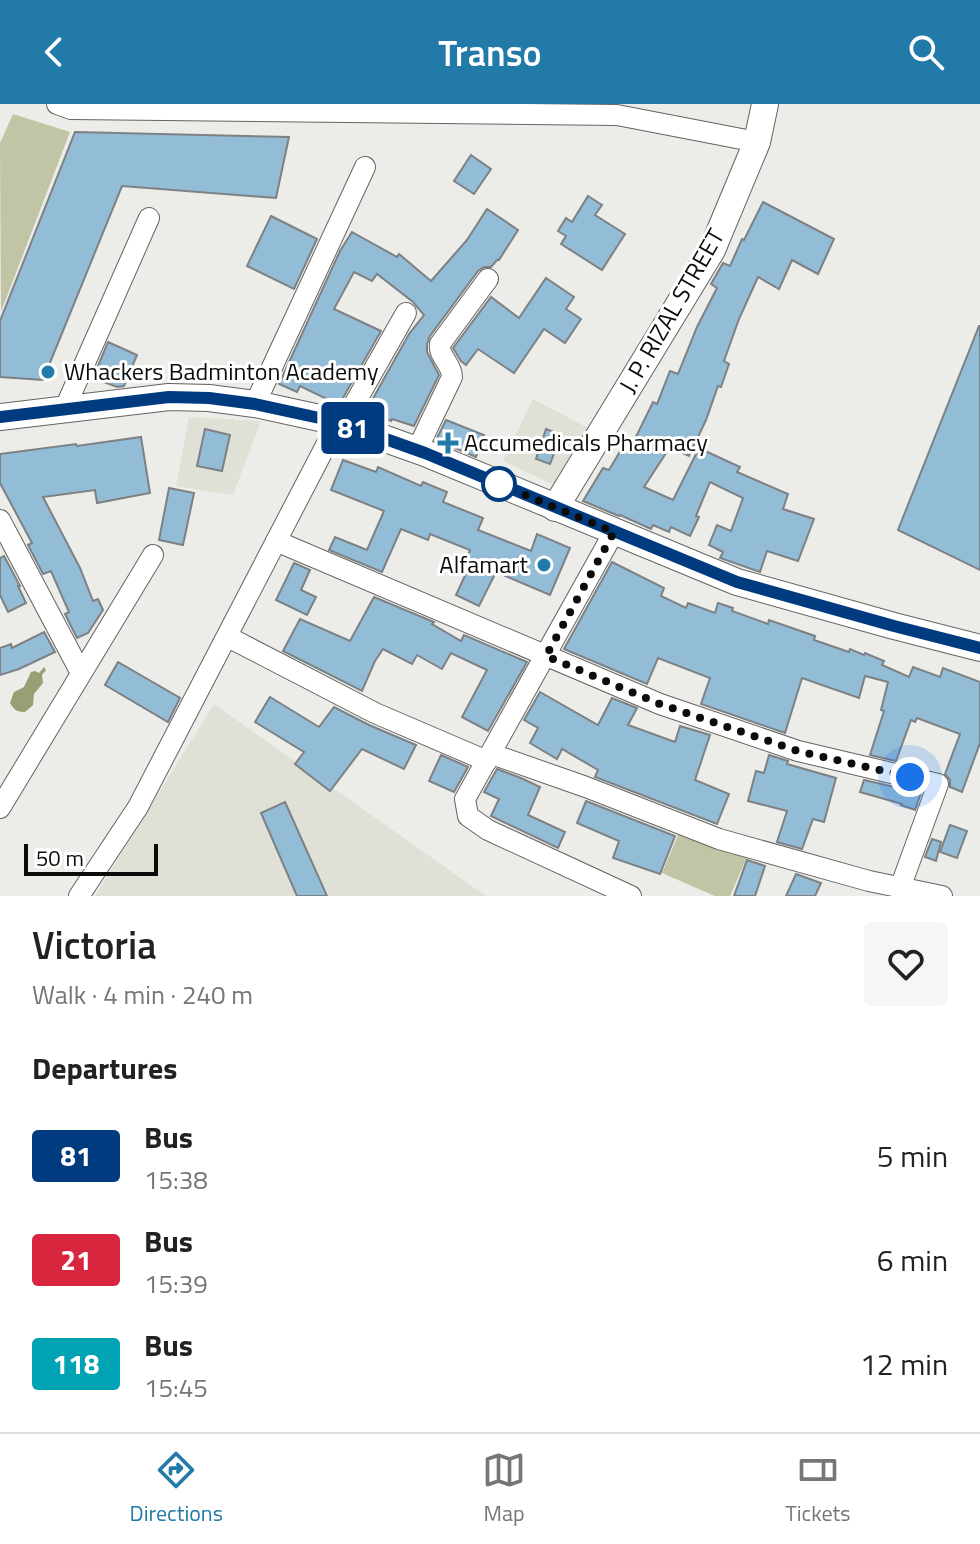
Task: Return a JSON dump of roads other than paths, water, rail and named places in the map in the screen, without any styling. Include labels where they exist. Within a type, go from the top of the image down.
[{"type":"main road","name":"J. P. RIZAL STREET","points":[[555,508],[712,250],[757,142],[765,104]]},
{"type":"main road","points":[[0,417],[169,397],[255,404],[340,423],[417,450],[737,582],[980,648]]},
{"type":"street","points":[[57,104],[71,109],[617,115],[757,142]]},
{"type":"street","points":[[255,404],[365,167]]},
{"type":"street","points":[[65,408],[149,218]]},
{"type":"street","points":[[417,450],[452,377],[440,344],[488,279]]},
{"type":"street","points":[[79,896],[138,807],[340,423],[406,313]]},
{"type":"street","points":[[0,520],[81,673]]},
{"type":"street","points":[[614,532],[465,799],[468,816],[488,830],[588,887],[631,896]]},
{"type":"street","points":[[276,541],[660,704],[798,751],[938,784],[900,888]]},
{"type":"street","points":[[0,808],[153,555]]},
{"type":"street","points":[[228,637],[375,713],[489,758],[586,787],[719,839],[869,881],[942,896]]},
{"type":"place","name":"Whackers Badminton Academy","points":[[48,372]]},
{"type":"place","name":"Accumedicals Pharmacy","points":[[448,443]]},
{"type":"place","name":"Alfamart","points":[[544,565]]}]
